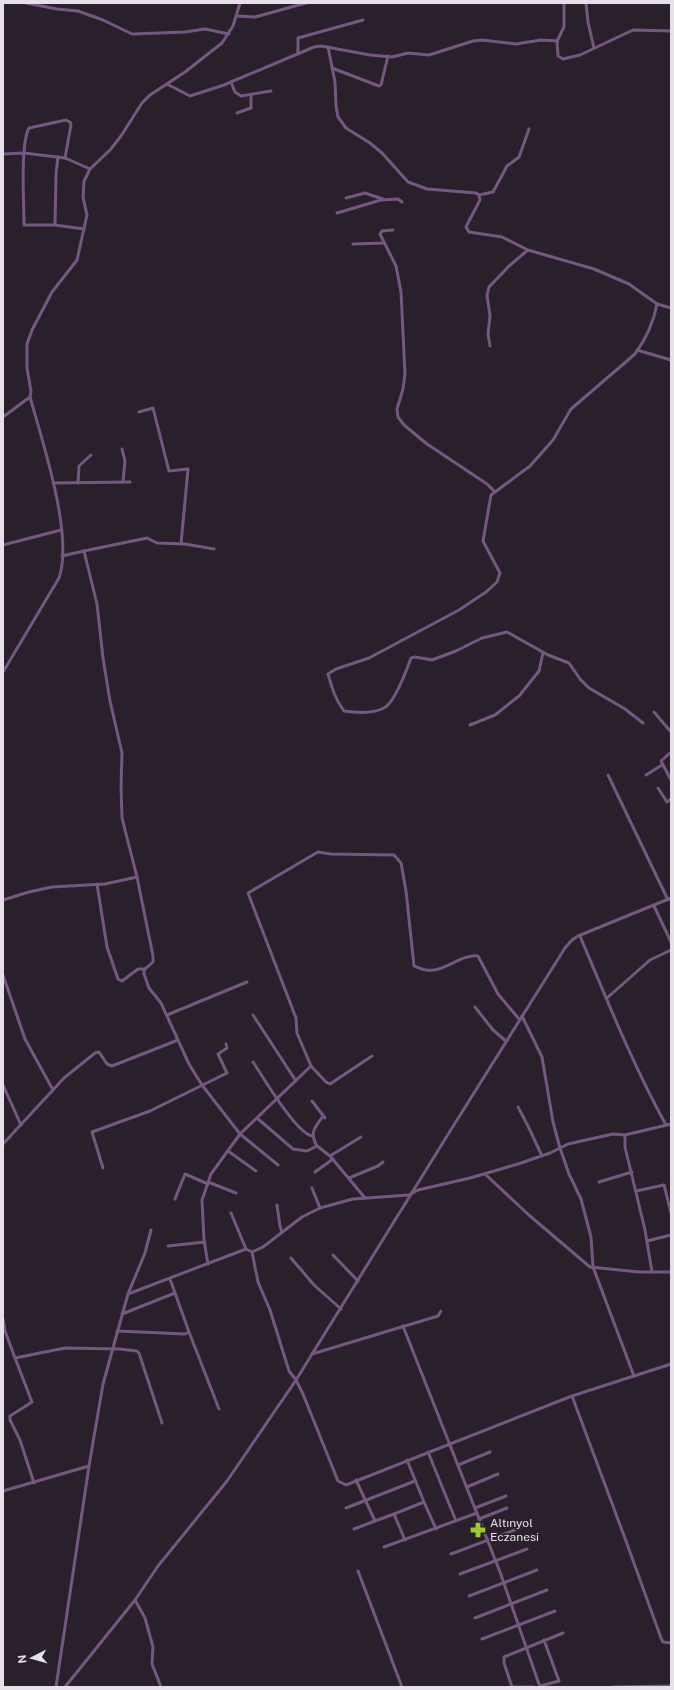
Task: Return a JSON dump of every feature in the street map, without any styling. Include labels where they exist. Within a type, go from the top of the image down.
[{"type":"street","points":[[26,3],[78,11],[103,20],[132,34],[185,32],[205,29],[229,34]]},
{"type":"street","points":[[3,672],[59,578],[62,569],[61,530],[53,483],[30,397],[31,384],[27,368],[27,344],[32,330],[52,292],[77,260],[88,215],[83,197],[84,181],[90,169],[110,150],[121,136],[142,103],[214,51],[222,43],[229,34],[237,16],[240,3]]},
{"type":"street","points":[[237,16],[255,17],[306,3]]},
{"type":"street","points":[[564,3],[564,27],[557,41],[558,56],[563,59],[580,55],[633,30],[671,31]]},
{"type":"street","points":[[586,3],[588,22],[594,48]]},
{"type":"street","points":[[298,53],[298,38],[363,20]]},
{"type":"street","points":[[167,84],[190,96],[232,82],[314,47],[328,47],[370,55],[429,55],[473,41],[482,40],[516,44],[541,40],[557,41]]},
{"type":"street","points":[[328,47],[336,94],[338,117],[346,128],[370,143],[382,153],[408,182],[427,189],[470,192],[479,195],[493,192],[507,166],[519,156],[530,129]]},
{"type":"street","points":[[332,68],[379,86],[381,85],[388,56]]},
{"type":"street","points":[[232,82],[238,94],[243,96],[251,96],[271,91]]},
{"type":"street","points":[[237,113],[251,108],[251,96]]},
{"type":"street","points":[[64,158],[71,125],[70,122],[66,120],[29,128],[26,133],[24,153],[24,225],[55,225],[84,229]]},
{"type":"street","points":[[3,154],[24,153],[64,158],[90,169]]},
{"type":"street","points":[[55,225],[56,174],[58,157]]},
{"type":"street","points":[[346,198],[365,193],[385,200]]},
{"type":"street","points":[[479,195],[480,200],[466,227],[469,232],[502,237],[528,250],[594,269],[629,284],[656,304],[671,308]]},
{"type":"street","points":[[337,213],[385,200],[398,199],[402,202]]},
{"type":"street","points":[[393,230],[380,232],[396,266],[401,292],[405,368],[403,389],[396,409],[398,417],[402,423],[418,437],[487,484],[494,491]]},
{"type":"street","points":[[353,244],[384,243]]},
{"type":"street","points":[[490,346],[488,334],[490,316],[487,295],[489,287],[509,266],[528,250]]},
{"type":"street","points":[[642,723],[625,709],[589,688],[569,664],[543,653],[507,632],[482,638],[456,651],[432,660],[415,657],[411,658],[402,682],[385,708],[358,713],[344,711],[333,692],[328,674],[336,669],[369,658],[459,610],[486,592],[497,582],[500,574],[482,541],[491,494],[530,466],[554,440],[571,409],[637,350],[641,345],[655,312],[656,304]]},
{"type":"street","points":[[637,350],[671,360]]},
{"type":"street","points":[[3,417],[30,397]]},
{"type":"street","points":[[139,412],[153,408],[168,471],[188,469],[181,544]]},
{"type":"street","points":[[122,449],[125,461],[123,482]]},
{"type":"street","points":[[78,483],[79,466],[91,455]]},
{"type":"street","points":[[53,483],[130,482]]},
{"type":"street","points":[[3,546],[61,530]]},
{"type":"street","points":[[62,556],[147,538],[157,543],[181,544],[214,549]]},
{"type":"street","points":[[84,551],[97,604],[103,658],[110,701],[122,753],[122,818],[137,877],[153,956],[153,962],[145,969],[138,970],[122,981],[118,979],[107,947],[97,884]]},
{"type":"street","points":[[470,725],[495,715],[519,696],[538,671],[543,653]]},
{"type":"street","points":[[654,712],[671,731]]},
{"type":"street","points":[[671,752],[661,762],[671,780]]},
{"type":"street","points":[[646,775],[662,765]]},
{"type":"street","points":[[65,1687],[135,1600],[158,1566],[227,1481],[296,1380],[565,948],[572,940],[610,922],[670,899],[608,774]]},
{"type":"street","points":[[658,788],[667,802],[671,799]]},
{"type":"street","points":[[372,1056],[330,1084],[326,1082],[311,1066],[297,1033],[296,1018],[248,894],[318,852],[331,854],[394,855],[401,863],[405,884],[414,966],[427,971],[437,969],[464,958],[478,956],[498,994],[521,1018],[542,1057],[553,1122],[560,1148],[582,1204],[593,1246],[593,1267],[634,1376]]},
{"type":"street","points":[[3,900],[52,887],[97,884],[137,877]]},
{"type":"street","points":[[654,906],[671,942]]},
{"type":"street","points":[[580,936],[647,1090],[666,1125]]},
{"type":"street","points":[[607,998],[650,960],[671,950]]},
{"type":"street","points":[[145,969],[144,974],[149,988],[161,1003],[189,1064],[202,1085],[240,1134],[278,1166]]},
{"type":"street","points":[[3,974],[25,1039],[53,1090]]},
{"type":"street","points":[[167,1014],[247,982]]},
{"type":"street","points":[[475,1008],[493,1030],[506,1041]]},
{"type":"street","points":[[253,1015],[296,1081]]},
{"type":"street","points":[[3,1144],[73,1070],[97,1052],[101,1054],[108,1064],[112,1066],[178,1040]]},
{"type":"street","points":[[103,1168],[92,1132],[150,1110],[227,1073],[218,1054],[227,1048],[226,1044]]},
{"type":"street","points":[[253,1062],[276,1099],[303,1131],[312,1136],[317,1146],[332,1158],[365,1198]]},
{"type":"street","points":[[208,1264],[202,1200],[211,1174],[240,1134],[311,1066]]},
{"type":"street","points":[[3,1085],[21,1125]]},
{"type":"street","points":[[312,1100],[324,1117],[313,1131],[312,1136]]},
{"type":"street","points":[[518,1107],[542,1156]]},
{"type":"street","points":[[257,1118],[293,1149],[307,1151],[317,1146]]},
{"type":"street","points":[[252,1252],[264,1246],[302,1217],[320,1208],[353,1199],[412,1193],[418,1190],[485,1174],[542,1156],[568,1144],[613,1134],[625,1136],[671,1124]]},
{"type":"street","points":[[625,1136],[625,1147],[647,1241],[652,1272]]},
{"type":"street","points":[[315,1172],[361,1137]]},
{"type":"street","points":[[228,1151],[256,1171]]},
{"type":"street","points":[[348,1178],[378,1166],[383,1162]]},
{"type":"street","points":[[598,1182],[632,1172]]},
{"type":"street","points":[[175,1199],[185,1174],[236,1193]]},
{"type":"street","points":[[485,1174],[579,1259],[590,1267],[671,1272]]},
{"type":"street","points":[[636,1191],[664,1184],[671,1213]]},
{"type":"street","points":[[312,1188],[320,1208]]},
{"type":"street","points":[[277,1205],[282,1232]]},
{"type":"street","points":[[231,1213],[246,1249],[252,1252]]},
{"type":"street","points":[[56,1687],[89,1466],[103,1384],[128,1294],[145,1253],[152,1230]]},
{"type":"street","points":[[647,1241],[671,1235]]},
{"type":"street","points":[[168,1246],[205,1242]]},
{"type":"street","points":[[128,1294],[246,1249]]},
{"type":"street","points":[[252,1252],[258,1282],[270,1310],[289,1371],[296,1380],[338,1481],[346,1485],[572,1396],[671,1364]]},
{"type":"street","points":[[333,1255],[358,1281]]},
{"type":"street","points":[[291,1258],[314,1285],[341,1309]]},
{"type":"street","points":[[170,1279],[219,1409]]},
{"type":"street","points":[[122,1314],[175,1293]]},
{"type":"street","points":[[312,1354],[438,1316],[441,1311]]},
{"type":"street","points":[[3,1318],[5,1331],[32,1402],[10,1416],[10,1420],[20,1440],[34,1483]]},
{"type":"street","points":[[403,1326],[496,1561],[540,1687],[559,1681],[544,1640]]},
{"type":"street","points":[[118,1331],[186,1334],[189,1332]]},
{"type":"street","points":[[15,1358],[65,1348],[136,1350],[139,1352],[162,1423]]},
{"type":"street","points":[[572,1396],[661,1638],[663,1642],[671,1643]]},
{"type":"street","points":[[428,1452],[456,1521]]},
{"type":"street","points":[[458,1465],[490,1452]]},
{"type":"street","points":[[407,1460],[436,1529]]},
{"type":"street","points":[[3,1491],[89,1466]]},
{"type":"street","points":[[467,1487],[498,1474]]},
{"type":"street","points":[[356,1480],[375,1521]]},
{"type":"street","points":[[346,1508],[415,1481]]},
{"type":"street","points":[[475,1508],[506,1496]]},
{"type":"street","points":[[354,1529],[424,1502]]},
{"type":"street","points":[[479,1519],[507,1508]]},
{"type":"street","points":[[384,1547],[477,1513]]},
{"type":"street","points":[[394,1514],[405,1540]]},
{"type":"street","points":[[450,1554],[520,1528]]},
{"type":"street","points":[[460,1574],[527,1549]]},
{"type":"street","points":[[469,1596],[537,1570]]},
{"type":"street","points":[[358,1571],[402,1687]]},
{"type":"street","points":[[475,1618],[547,1590]]},
{"type":"street","points":[[135,1600],[145,1618],[153,1647],[152,1664],[161,1687]]},
{"type":"street","points":[[482,1639],[555,1611]]},
{"type":"street","points":[[534,1687],[511,1687],[504,1663],[504,1657],[563,1633]]},
{"type":"street","points":[[613,1687],[671,1686]]},
{"type":"place","name":"Altınyol Eczanesi","points":[[478,1530]]}]
